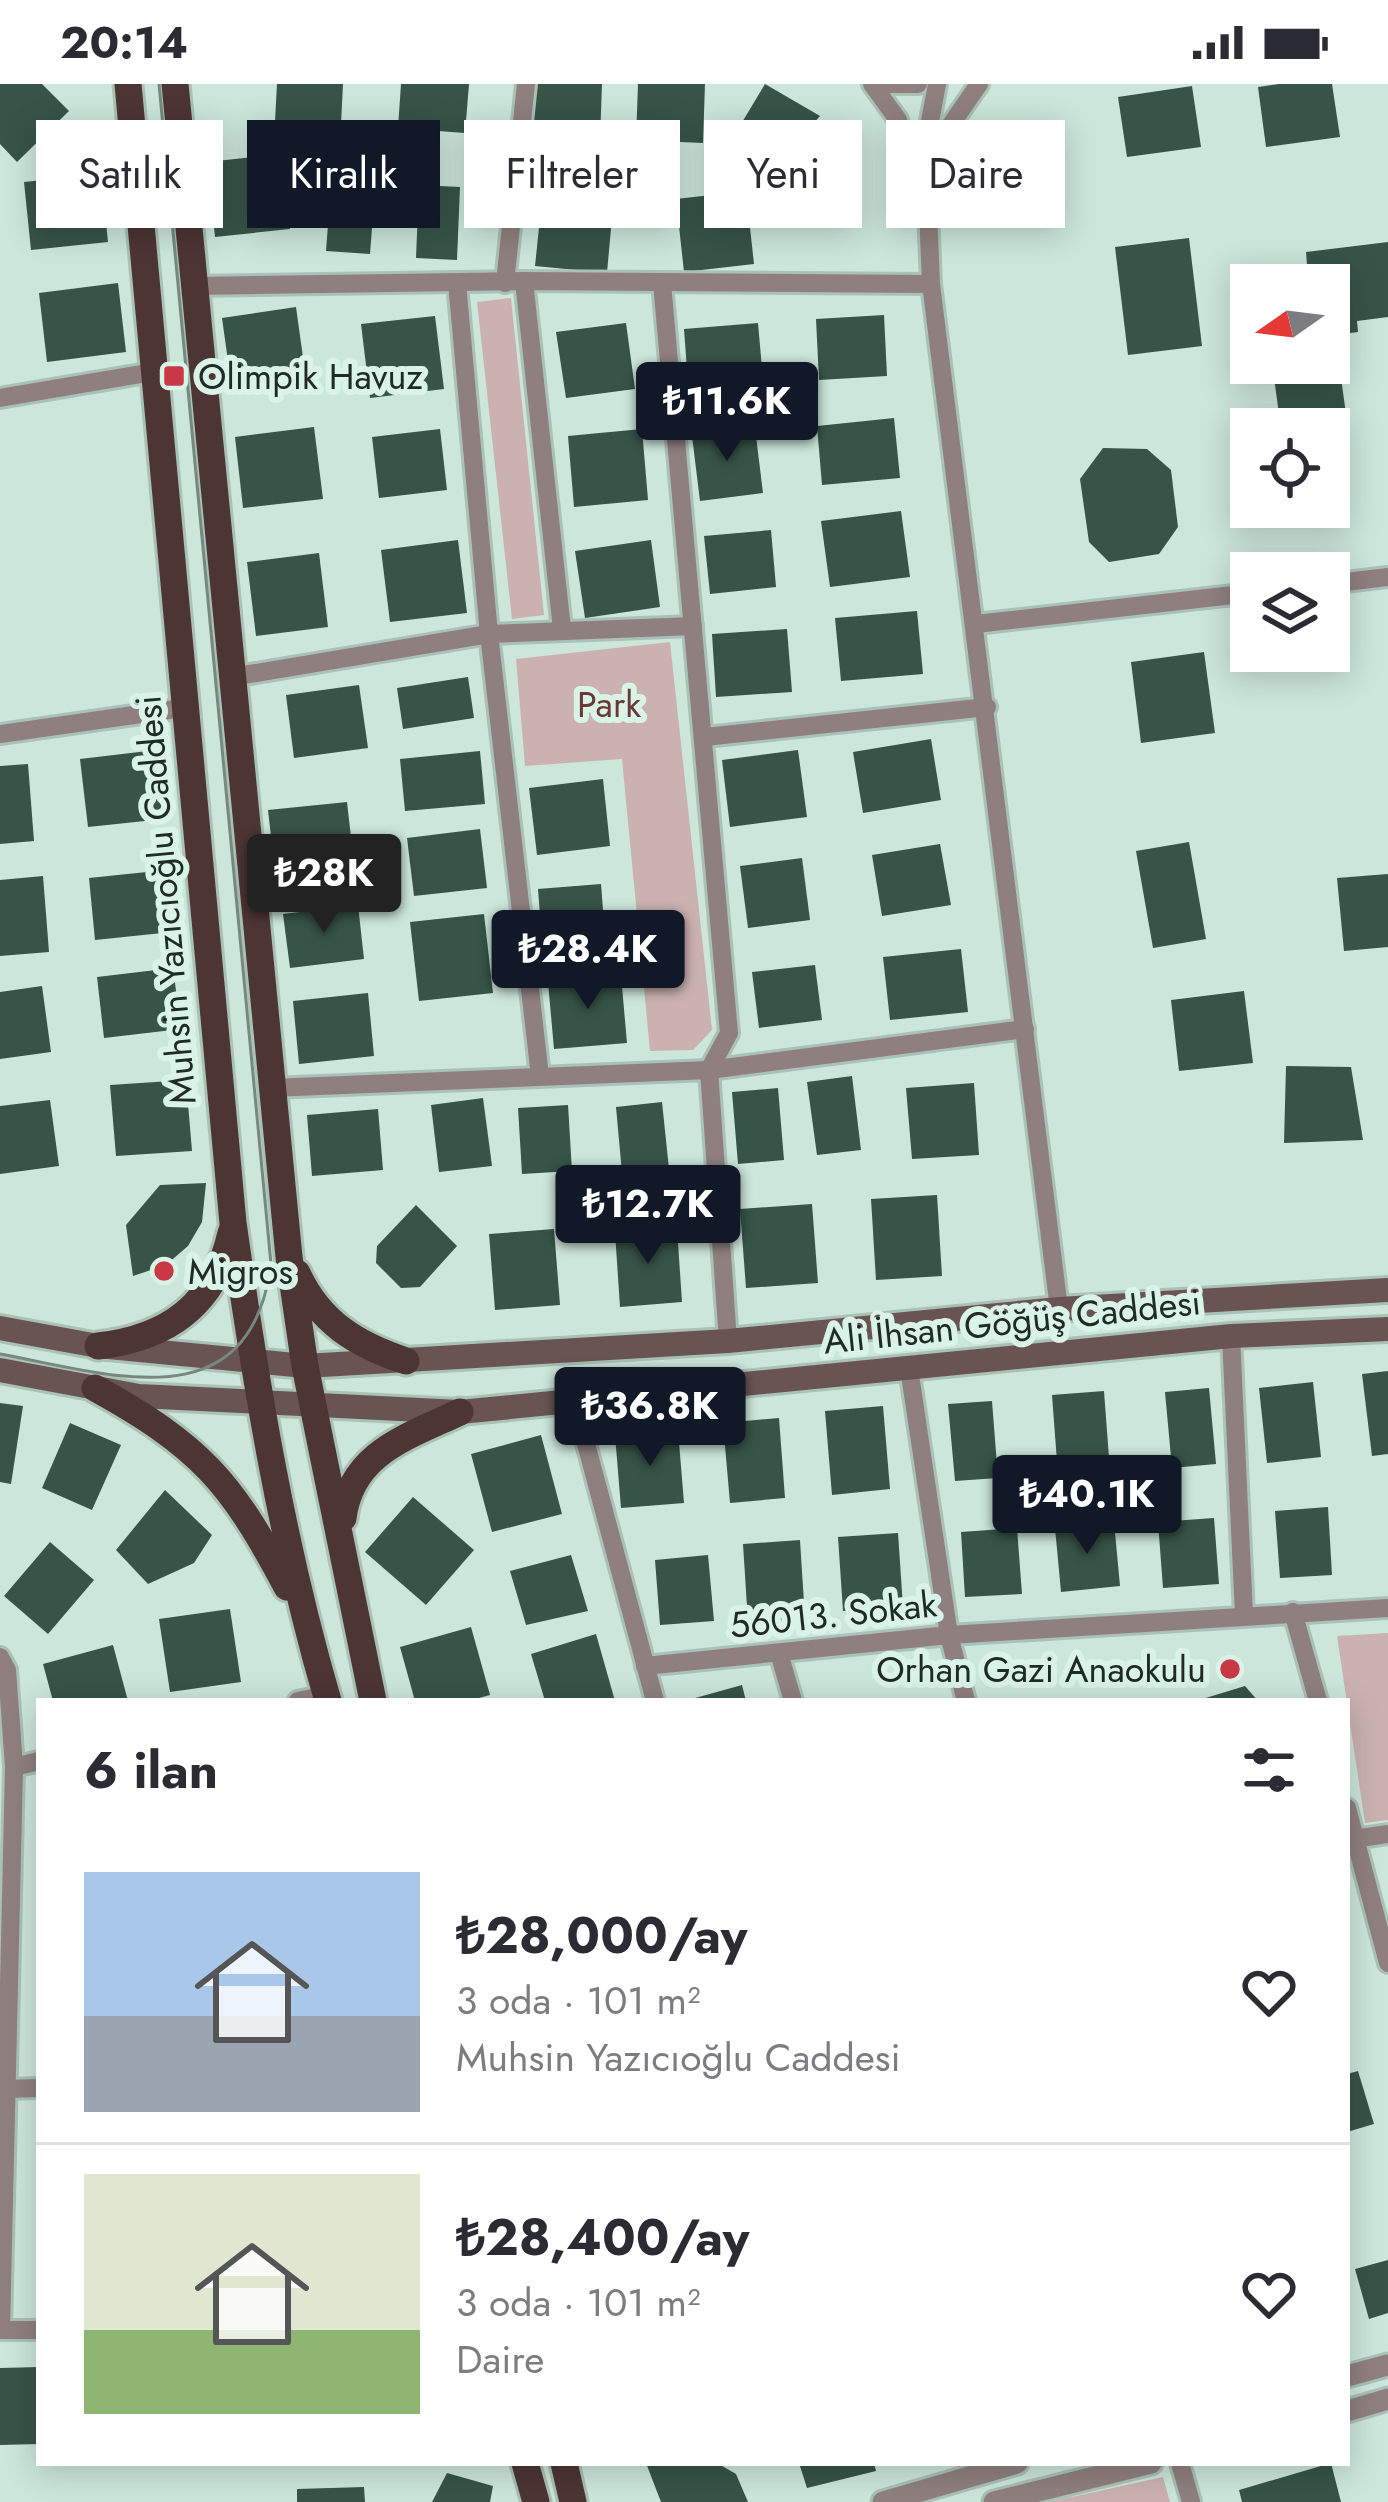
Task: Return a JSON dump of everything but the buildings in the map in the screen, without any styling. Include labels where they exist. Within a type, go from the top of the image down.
[{"type":"main road","points":[[111,84],[130,116]]},
{"type":"main road","name":"Muhsin Yazıcıoğlu Caddesi","points":[[128,84],[233,1223],[260,1405],[317,1698]]},
{"type":"main road","points":[[175,84],[179,120]]},
{"type":"main road","points":[[180,120],[195,84]]},
{"type":"main road","points":[[190,228],[269,1088],[289,1257],[304,1366],[372,1698]]},
{"type":"main road","points":[[98,1346],[138,1342],[175,1325],[204,1298],[224,1262],[233,1223]]},
{"type":"main road","points":[[289,1257],[306,1294],[333,1325],[367,1348],[406,1360]]},
{"type":"main road","name":"Ali İhsan Göğüş Caddesi","points":[[0,1328],[98,1346],[304,1366],[728,1341],[1059,1309],[1388,1290]]},
{"type":"main road","name":"Ali İhsan Göğüş Caddesi","points":[[0,1370],[94,1388],[260,1405],[460,1412],[1231,1336],[1388,1329]]},
{"type":"main road","points":[[94,1388],[186,1443],[226,1484],[300,1612]]},
{"type":"main road","points":[[340,1540],[346,1490],[367,1460],[460,1412]]},
{"type":"main road","points":[[527,2466],[536,2502]]},
{"type":"street","points":[[526,84],[514,282],[562,629]]},
{"type":"street","points":[[872,84],[898,120]]},
{"type":"street","points":[[886,84],[918,84]]},
{"type":"street","points":[[933,120],[937,84]]},
{"type":"street","points":[[950,120],[979,84]]},
{"type":"street","points":[[929,228],[931,284],[1059,1309]]},
{"type":"street","points":[[457,283],[489,634],[540,1076]]},
{"type":"street","points":[[662,284],[729,1033],[709,1070],[728,1341]]},
{"type":"street","points":[[196,286],[931,284]]},
{"type":"street","points":[[0,398],[153,372]]},
{"type":"street","points":[[1350,582],[1388,577]]},
{"type":"street","points":[[976,624],[1230,595]]},
{"type":"street","points":[[232,677],[489,634],[693,626]]},
{"type":"street","points":[[705,737],[987,707]]},
{"type":"street","points":[[0,734],[183,708]]},
{"type":"street","points":[[269,1088],[709,1070],[1025,1029]]},
{"type":"street","points":[[1231,1336],[1244,1615]]},
{"type":"street","points":[[909,1368],[949,1635],[965,1698]]},
{"type":"street","points":[[574,1399],[654,1698]]},
{"type":"street","name":"56013. Sokak","points":[[645,1666],[949,1635],[1388,1608]]},
{"type":"street","points":[[1293,1612],[1317,1698]]},
{"type":"street","points":[[779,1653],[792,1698]]},
{"type":"street","points":[[0,1657],[7,1670],[14,1767],[5,1927],[7,2089],[0,2330],[36,2330]]},
{"type":"street","points":[[14,1767],[36,1762]]},
{"type":"street","points":[[1388,1834],[1351,1839],[1388,1963]]},
{"type":"street","points":[[7,2089],[36,2088]]},
{"type":"street","points":[[1350,2376],[1388,2366]]},
{"type":"street","points":[[1350,2409],[1388,2399]]},
{"type":"street","points":[[884,2502],[1007,2466]]},
{"type":"street","points":[[994,2502],[1031,2498],[1141,2466]]},
{"type":"street","points":[[1181,2466],[1191,2502]]},
{"type":"green space","points":[[511,298],[544,615],[512,619],[477,302]]},
{"type":"green space","name":"Park","points":[[670,642],[712,1030],[693,1050],[650,1051],[622,759],[525,766],[516,659]]},
{"type":"green space","points":[[1388,1633],[1388,1820],[1365,1823],[1350,1698],[1346,1698],[1337,1636]]},
{"type":"green space","points":[[1163,2477],[1170,2502],[1049,2502]]},
{"type":"tram line","points":[[0,1354],[129,1376],[169,1376],[205,1368],[235,1348],[258,1315],[271,1264],[159,84]]},
{"type":"place","name":"Olimpik Havuz","points":[[174,376]]},
{"type":"place","name":"Migros","points":[[164,1271]]},
{"type":"place","name":"Orhan Gazi Anaokulu","points":[[1230,1669]]}]
